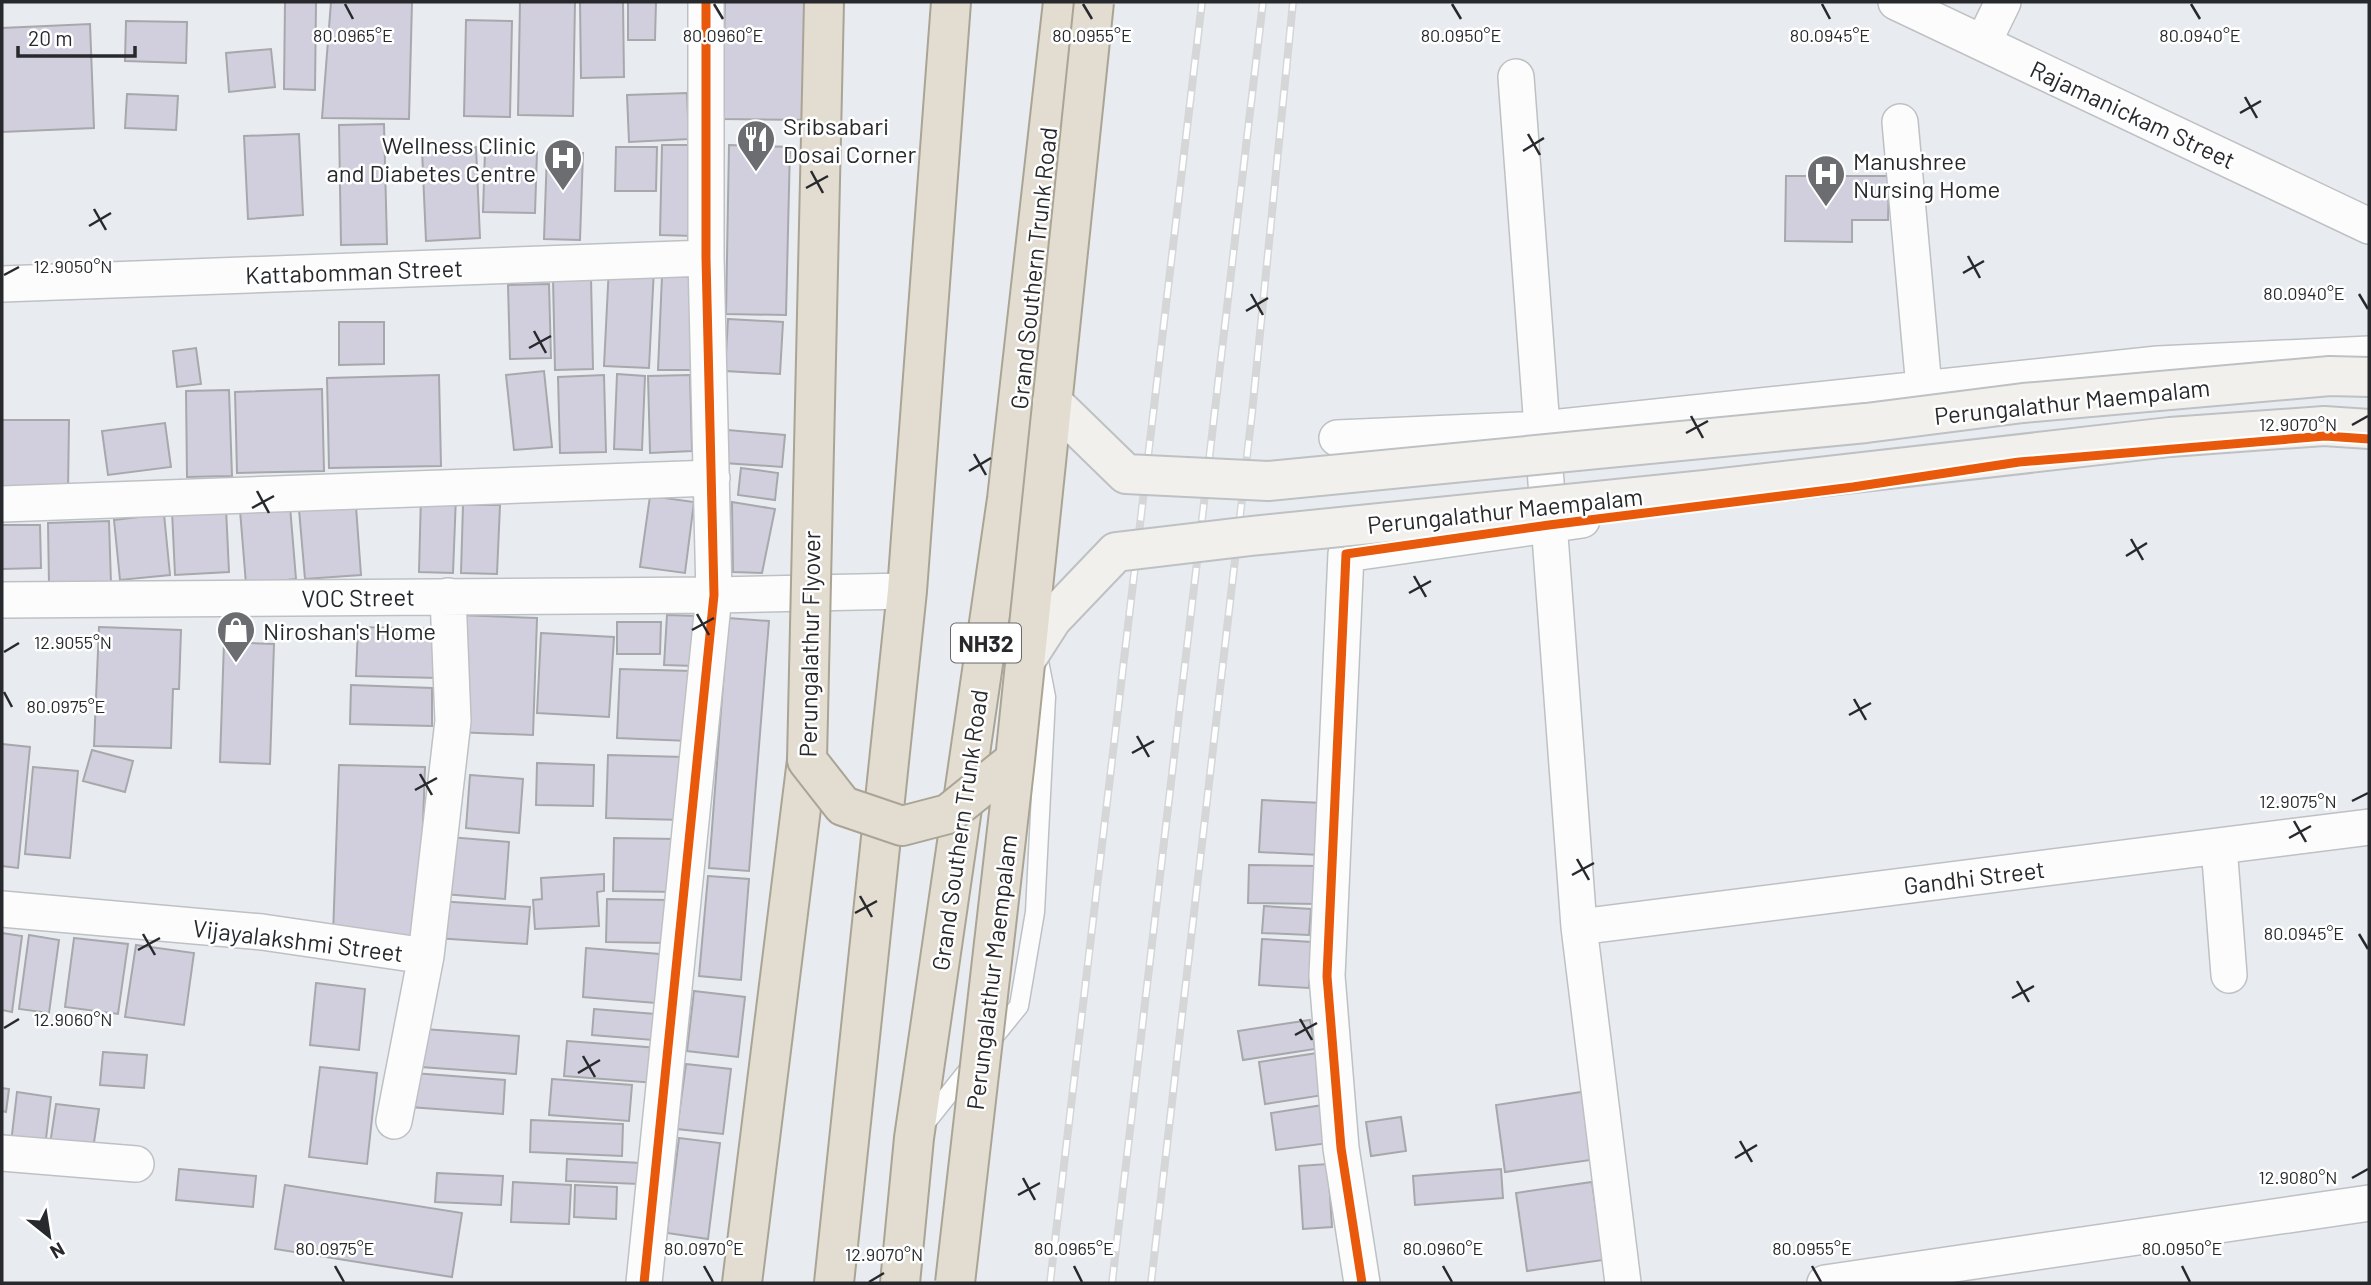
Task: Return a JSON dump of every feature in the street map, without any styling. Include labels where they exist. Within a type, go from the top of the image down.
[{"type":"highway","name":"Perungalathur Flyover","points":[[742,1283],[807,760],[824,2]]},
{"type":"highway","points":[[834,1283],[907,591],[951,2]]},
{"type":"highway","name":"Grand Southern Trunk Road","points":[[900,1283],[914,1138],[1007,499],[1063,2]]},
{"type":"highway","name":"Perungalathur Maempalam","points":[[955,1283],[1026,661],[1094,2]]},
{"type":"highway","points":[[807,760],[843,806],[902,826],[948,814],[1015,760]]},
{"type":"main road","name":"Perungalathur Maempalam","points":[[1052,402],[1126,474],[1268,481],[1866,423],[2023,403],[2330,376],[2369,377]]},
{"type":"main road","name":"Perungalathur Maempalam","points":[[1026,661],[1052,620],[1116,552],[1705,490],[2170,437],[2324,426],[2369,429]]},
{"type":"street","points":[[644,1283],[714,595],[706,258],[706,2]]},
{"type":"street","name":"Rajamanickam Street","points":[[1896,2],[2369,226]]},
{"type":"street","points":[[1983,43],[2003,2]]},
{"type":"street","points":[[1516,78],[1579,927],[1623,1283]]},
{"type":"street","points":[[1900,122],[1924,388]]},
{"type":"street","name":"Kattabomman Street","points":[[2,284],[706,258]]},
{"type":"street","points":[[1337,438],[1542,429],[2158,364],[2369,354]]},
{"type":"street","points":[[1362,1283],[1341,1148],[1327,976],[1346,554],[1549,525],[1853,487],[2019,462],[2325,436],[2369,439]]},
{"type":"street","points":[[2,504],[712,478]]},
{"type":"street","name":"VOC Street","points":[[2,600],[907,591]]},
{"type":"street","points":[[394,1121],[426,956],[453,721],[448,596]]},
{"type":"street","name":"Gandhi Street","points":[[1579,927],[2369,827]]},
{"type":"street","points":[[2219,846],[2229,975]]},
{"type":"street","name":"Vijayalakshmi Street","points":[[2,909],[262,932],[426,956]]},
{"type":"street","points":[[2,1153],[136,1164]]},
{"type":"street","points":[[1825,1283],[2369,1203]]},
{"type":"lane","points":[[914,1138],[1019,1006],[1035,912],[1046,696],[1007,499]]},
{"type":"building","points":[[285,2],[316,2],[315,90],[284,89]]},
{"type":"building","points":[[331,2],[412,2],[409,119],[322,118]]},
{"type":"building","points":[[520,2],[575,2],[573,116],[518,115]]},
{"type":"building","points":[[580,2],[623,2],[624,77],[581,78]]},
{"type":"building","points":[[628,2],[656,2],[655,40],[628,40]]},
{"type":"building","points":[[725,2],[812,2],[810,120],[722,119]]},
{"type":"building","points":[[466,20],[512,21],[510,117],[464,116]]},
{"type":"building","points":[[126,21],[187,22],[186,63],[125,61]]},
{"type":"building","points":[[90,24],[94,128],[2,132],[2,28]]},
{"type":"building","points":[[271,49],[275,87],[229,92],[226,53]]},
{"type":"building","points":[[687,93],[689,139],[629,142],[627,95]]},
{"type":"building","points":[[127,94],[178,96],[176,130],[125,128]]},
{"type":"building","points":[[384,124],[387,244],[341,245],[339,125]]},
{"type":"building","points":[[299,134],[303,215],[248,219],[244,136]]},
{"type":"building","points":[[662,145],[696,145],[694,236],[660,235]]},
{"type":"building","points":[[729,145],[790,147],[786,315],[726,314]]},
{"type":"building","points":[[476,147],[480,238],[426,241],[422,150]]},
{"type":"building","points":[[616,147],[657,147],[656,191],[615,191]]},
{"type":"building","points":[[485,151],[537,152],[535,213],[483,212]]},
{"type":"building","points":[[547,152],[583,153],[580,240],[544,239]]},
{"type":"building","points":[[1786,176],[1889,176],[1888,220],[1852,220],[1852,242],[1785,241]]},
{"type":"building","points":[[609,266],[654,268],[649,368],[604,366]]},
{"type":"building","points":[[662,276],[697,277],[693,370],[658,370]]},
{"type":"building","points":[[591,277],[593,369],[555,370],[553,278]]},
{"type":"building","points":[[549,284],[551,358],[510,359],[508,285]]},
{"type":"building","points":[[728,319],[783,322],[780,374],[725,371]]},
{"type":"building","points":[[339,322],[384,322],[384,364],[339,365]]},
{"type":"building","points":[[196,348],[201,384],[177,387],[173,351]]},
{"type":"building","points":[[544,371],[552,447],[514,450],[506,375]]},
{"type":"building","points":[[617,374],[645,376],[642,450],[614,449]]},
{"type":"building","points":[[439,375],[441,466],[329,468],[327,378]]},
{"type":"building","points":[[604,375],[606,452],[560,453],[558,377]]},
{"type":"building","points":[[690,375],[692,451],[650,453],[648,376]]},
{"type":"building","points":[[322,389],[324,471],[237,473],[235,392]]},
{"type":"building","points":[[229,390],[232,476],[187,477],[186,391]]},
{"type":"building","points":[[2,420],[69,420],[68,493],[2,493]]},
{"type":"building","points":[[165,423],[171,467],[108,475],[102,431]]},
{"type":"building","points":[[728,430],[785,435],[782,467],[724,463]]},
{"type":"building","points":[[741,468],[778,473],[775,500],[738,495]]},
{"type":"building","points":[[355,493],[361,575],[305,579],[298,498]]},
{"type":"building","points":[[289,494],[296,579],[246,584],[239,498]]},
{"type":"building","points":[[421,495],[456,496],[453,573],[419,572]]},
{"type":"building","points":[[650,496],[694,502],[685,573],[640,567]]},
{"type":"building","points":[[732,502],[775,509],[762,573],[733,572]]},
{"type":"building","points":[[463,505],[500,505],[497,574],[461,573]]},
{"type":"building","points":[[226,508],[229,572],[175,575],[172,511]]},
{"type":"building","points":[[164,514],[170,575],[120,580],[114,520]]},
{"type":"building","points":[[109,521],[111,584],[49,586],[48,523]]},
{"type":"building","points":[[2,525],[40,525],[41,568],[2,569]]},
{"type":"building","points":[[458,615],[537,618],[533,735],[454,732]]},
{"type":"building","points":[[667,615],[698,616],[695,666],[664,665]]},
{"type":"building","points":[[728,618],[769,621],[749,871],[709,868]]},
{"type":"building","points":[[617,622],[661,622],[660,654],[617,654]]},
{"type":"building","points":[[99,627],[181,630],[179,689],[173,689],[171,748],[94,746]]},
{"type":"building","points":[[358,627],[440,629],[438,678],[356,676]]},
{"type":"building","points":[[541,633],[614,637],[609,717],[537,713]]},
{"type":"building","points":[[224,642],[274,644],[270,764],[220,762]]},
{"type":"building","points":[[620,669],[692,671],[689,741],[617,738]]},
{"type":"building","points":[[351,685],[432,688],[432,726],[350,724]]},
{"type":"building","points":[[2,744],[30,747],[18,868],[2,866]]},
{"type":"building","points":[[92,750],[133,761],[125,792],[83,781]]},
{"type":"building","points":[[608,755],[684,757],[682,820],[606,818]]},
{"type":"building","points":[[537,763],[594,765],[593,806],[536,805]]},
{"type":"building","points":[[339,765],[425,767],[419,937],[333,935]]},
{"type":"building","points":[[33,767],[78,771],[70,858],[25,854]]},
{"type":"building","points":[[470,775],[523,779],[519,833],[466,828]]},
{"type":"building","points":[[1262,800],[1323,803],[1320,855],[1259,852]]},
{"type":"building","points":[[449,837],[509,842],[505,899],[444,894]]},
{"type":"building","points":[[614,838],[678,839],[677,892],[613,891]]},
{"type":"building","points":[[1249,865],[1318,866],[1317,904],[1248,903]]},
{"type":"building","points":[[604,874],[604,891],[597,892],[599,926],[535,929],[533,900],[542,899],[541,878]]},
{"type":"building","points":[[708,876],[749,879],[741,980],[699,976]]},
{"type":"building","points":[[607,899],[668,900],[667,943],[606,942]]},
{"type":"building","points":[[438,901],[530,907],[527,944],[436,938]]},
{"type":"building","points":[[1264,906],[1311,909],[1309,935],[1262,933]]},
{"type":"building","points":[[2,933],[22,936],[12,1012],[2,1010]]},
{"type":"building","points":[[29,935],[59,940],[49,1013],[19,1009]]},
{"type":"building","points":[[74,938],[128,944],[118,1014],[65,1007]]},
{"type":"building","points":[[1262,939],[1312,942],[1309,988],[1259,985]]},
{"type":"building","points":[[136,945],[194,953],[184,1025],[125,1017]]},
{"type":"building","points":[[586,948],[672,955],[668,1004],[583,997]]},
{"type":"building","points":[[316,983],[365,989],[359,1050],[310,1045]]},
{"type":"building","points":[[694,991],[745,997],[738,1057],[687,1051]]},
{"type":"building","points":[[594,1009],[655,1014],[653,1040],[592,1035]]},
{"type":"building","points":[[1310,1020],[1315,1049],[1243,1060],[1238,1031]]},
{"type":"building","points":[[424,1029],[519,1036],[516,1074],[421,1067]]},
{"type":"building","points":[[567,1041],[659,1048],[656,1083],[564,1076]]},
{"type":"building","points":[[103,1052],[147,1055],[144,1088],[100,1085]]},
{"type":"building","points":[[1324,1052],[1330,1094],[1265,1104],[1259,1062]]},
{"type":"building","points":[[686,1064],[731,1069],[723,1134],[677,1129]]},
{"type":"building","points":[[320,1067],[377,1073],[367,1164],[309,1157]]},
{"type":"building","points":[[413,1073],[505,1080],[503,1114],[410,1107]]},
{"type":"building","points":[[552,1079],[632,1085],[629,1121],[549,1115]]},
{"type":"building","points":[[2,1088],[9,1089],[6,1112],[2,1111]]},
{"type":"building","points":[[1588,1091],[1598,1159],[1505,1172],[1496,1105]]},
{"type":"building","points":[[17,1092],[51,1097],[45,1147],[11,1143]]},
{"type":"building","points":[[56,1104],[99,1109],[92,1156],[49,1151]]},
{"type":"building","points":[[1323,1105],[1329,1143],[1276,1150],[1271,1113]]},
{"type":"building","points":[[1401,1117],[1406,1151],[1371,1156],[1366,1122]]},
{"type":"building","points":[[531,1120],[623,1124],[622,1156],[530,1152]]},
{"type":"building","points":[[679,1138],[720,1143],[708,1239],[667,1233]]},
{"type":"building","points":[[567,1159],[641,1163],[639,1184],[566,1181]]},
{"type":"building","points":[[1328,1164],[1332,1227],[1303,1229],[1299,1166]]},
{"type":"building","points":[[179,1169],[256,1176],[253,1207],[176,1200]]},
{"type":"building","points":[[1501,1169],[1503,1198],[1415,1205],[1413,1176]]},
{"type":"building","points":[[437,1173],[503,1176],[501,1205],[435,1202]]},
{"type":"building","points":[[513,1182],[571,1185],[569,1224],[511,1222]]},
{"type":"building","points":[[1592,1182],[1603,1260],[1527,1271],[1516,1193]]},
{"type":"building","points":[[285,1185],[462,1213],[452,1277],[275,1249]]},
{"type":"building","points":[[575,1185],[617,1187],[616,1219],[574,1217]]},
{"type":"railway","points":[[1050,1283],[1202,2]]},
{"type":"railway","points":[[1112,1283],[1263,2]]},
{"type":"railway","points":[[1151,1283],[1252,413],[1293,2]]},
{"type":"cycle path","points":[[644,1283],[714,595],[706,258],[706,2]]},
{"type":"cycle path","points":[[1362,1283],[1341,1148],[1327,976],[1346,554],[1549,525],[1853,487],[2019,462],[2325,436],[2369,439]]},
{"type":"place","name":"Sribsabari Dosai Corner","points":[[756,173]]},
{"type":"place","name":"Wellness Clinic and Diabetes Centre","points":[[563,192]]},
{"type":"place","name":"Manushree Nursing Home","points":[[1826,208]]},
{"type":"place","name":"Niroshan's Home","points":[[236,664]]}]
